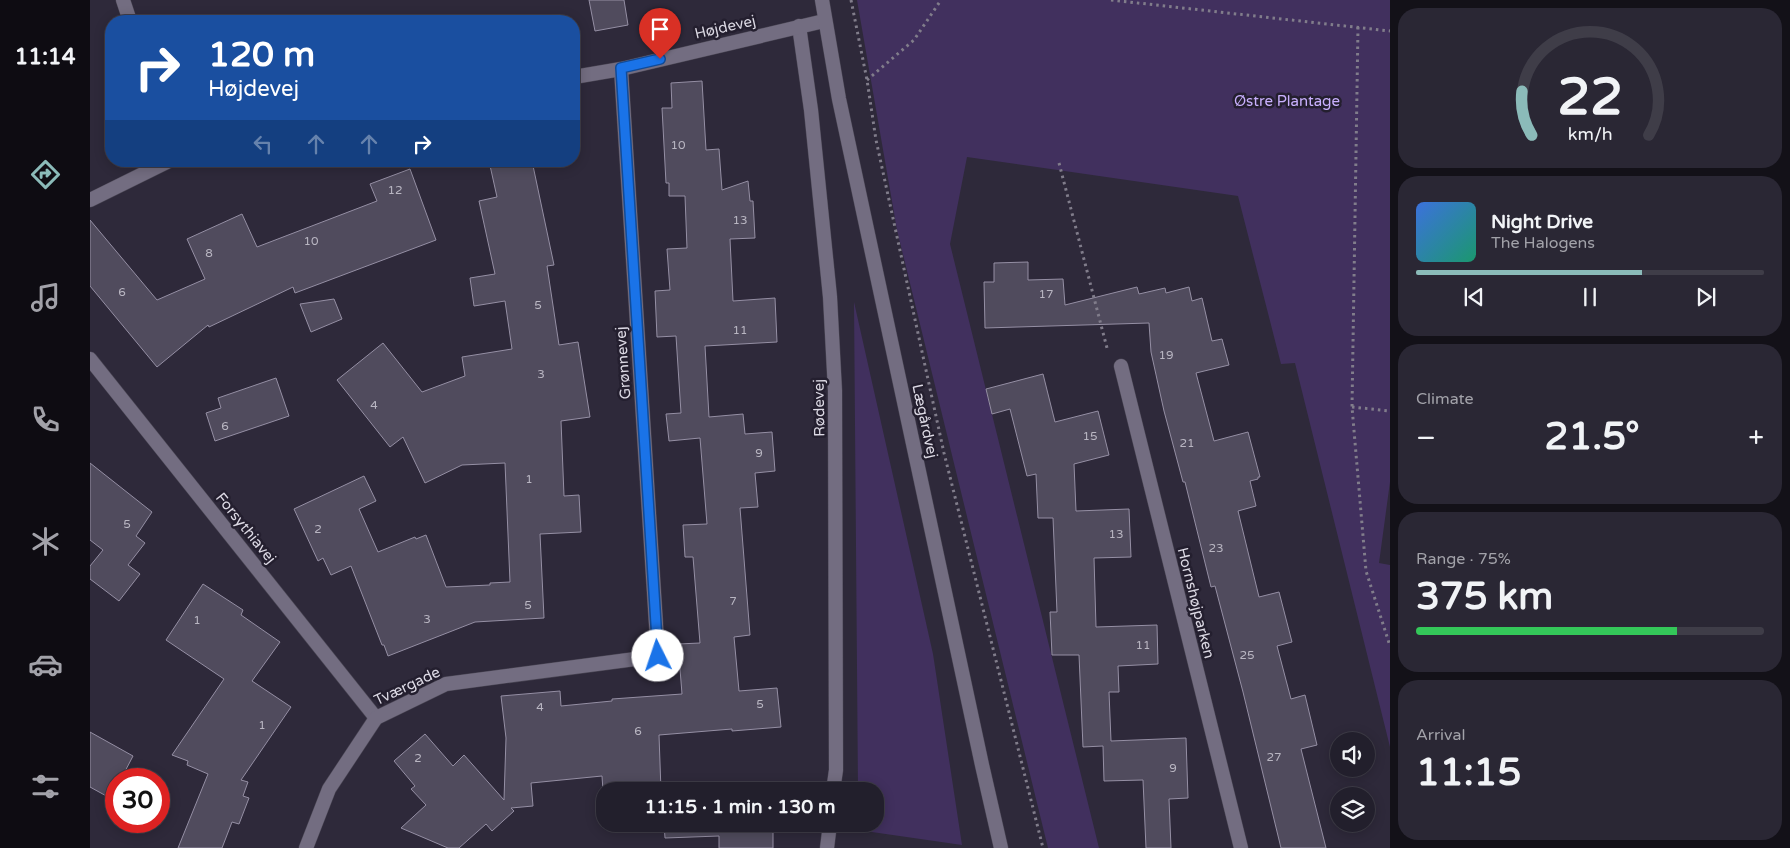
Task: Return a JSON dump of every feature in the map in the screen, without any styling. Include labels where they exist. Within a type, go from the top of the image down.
[{"type":"street","points":[[123,0],[128,15]]},
{"type":"street","name":"Lægårdvej","points":[[822,0],[824,21],[839,99],[982,766],[1002,848]]},
{"type":"street","name":"Højdevej","points":[[580,76],[824,21]]},
{"type":"street","name":"Rødevej","points":[[799,26],[811,110],[830,297],[836,392],[836,770],[834,782]]},
{"type":"street","name":"Grønnevej","points":[[621,68],[658,656]]},
{"type":"street","points":[[90,200],[157,167]]},
{"type":"street","name":"Forsythiavej","points":[[90,359],[376,718]]},
{"type":"street","name":"Hornshøjparken","points":[[1121,366],[1241,848]]},
{"type":"street","name":"Tværgade","points":[[306,848],[329,789],[376,718],[446,684],[658,656]]},
{"type":"street","points":[[827,848],[829,832]]},
{"type":"path","points":[[851,0],[867,80],[876,140],[944,452],[1043,848]]},
{"type":"path","points":[[867,80],[914,40],[941,0]]},
{"type":"path","points":[[1111,0],[1390,31]]},
{"type":"path","points":[[1358,27],[1352,407],[1366,571],[1390,646]]},
{"type":"path","points":[[1059,163],[1108,352],[1121,366]]},
{"type":"path","points":[[1352,407],[1390,411]]},
{"type":"green space","name":"Østre Plantage","points":[[857,0],[1390,0],[1390,482],[1379,563],[1390,565],[1390,747],[1295,363],[1281,364],[1238,196],[967,157],[950,244],[1099,848],[1048,848],[897,230]]},
{"type":"green space","points":[[854,302],[933,654],[962,845],[872,832],[884,832],[884,782],[858,782]]},
{"type":"building","points":[[589,0],[624,0],[628,25],[595,31]]},
{"type":"building","points":[[702,81],[706,150],[719,149],[722,190],[748,181],[750,201],[753,201],[755,238],[730,239],[733,301],[775,298],[777,342],[705,346],[709,417],[743,414],[745,434],[772,432],[775,471],[755,473],[758,507],[740,508],[750,635],[734,637],[739,691],[777,688],[781,727],[659,735],[661,782],[602,782],[602,776],[531,783],[533,806],[511,808],[514,811],[492,831],[486,824],[459,848],[448,848],[401,828],[426,805],[411,789],[415,786],[394,761],[425,734],[453,766],[464,755],[504,800],[506,738],[501,696],[560,691],[561,706],[612,701],[612,699],[682,694],[678,644],[700,643],[693,557],[685,557],[683,525],[707,524],[700,438],[669,441],[666,414],[681,413],[676,336],[657,337],[655,291],[670,290],[667,249],[687,248],[685,196],[669,196],[669,183],[666,183],[662,108],[672,108],[671,83]]},
{"type":"building","points":[[490,167],[533,167],[554,265],[547,266],[559,345],[578,342],[590,417],[561,421],[564,496],[579,495],[581,532],[540,534],[544,618],[475,622],[388,656],[351,566],[331,575],[323,558],[318,561],[294,509],[364,476],[376,501],[359,509],[378,552],[415,537],[416,539],[426,535],[446,587],[510,582],[505,463],[462,465],[425,483],[403,437],[390,447],[337,380],[383,343],[422,392],[465,376],[462,357],[512,349],[505,301],[474,306],[470,278],[495,274],[479,201],[497,197]]},
{"type":"building","points":[[410,169],[436,240],[295,293],[293,287],[209,327],[208,325],[157,367],[90,286],[90,220],[157,300],[205,279],[187,239],[242,214],[257,247],[377,201],[370,184]]},
{"type":"building","points":[[1028,262],[1028,280],[1063,279],[1065,305],[1137,287],[1139,294],[1165,288],[1166,293],[1189,287],[1192,301],[1202,298],[1212,341],[1222,339],[1229,365],[1196,373],[1214,441],[1248,432],[1260,477],[1250,481],[1256,506],[1238,511],[1259,597],[1279,592],[1292,642],[1277,646],[1291,699],[1305,695],[1317,745],[1301,749],[1326,848],[1281,848],[1215,586],[1211,587],[1185,482],[1183,482],[1164,411],[1151,352],[1149,323],[985,328],[984,282],[994,282],[994,263]]},
{"type":"building","points":[[334,299],[342,319],[311,332],[300,304]]},
{"type":"building","points":[[1043,374],[1055,422],[1098,411],[1109,455],[1074,464],[1076,511],[1129,509],[1131,557],[1094,558],[1096,627],[1157,625],[1158,664],[1118,666],[1119,692],[1109,692],[1111,741],[1186,738],[1188,798],[1169,799],[1171,848],[1146,848],[1143,780],[1104,781],[1103,746],[1083,747],[1079,655],[1052,655],[1050,612],[1057,612],[1053,518],[1038,518],[1036,474],[1027,476],[1010,409],[992,414],[986,389]]},
{"type":"building","points":[[276,378],[289,416],[215,441],[206,413],[221,408],[218,398]]},
{"type":"building","points":[[90,463],[152,512],[136,536],[145,543],[128,565],[140,574],[119,601],[90,579],[90,566],[103,550],[90,540]]},
{"type":"building","points":[[203,584],[243,610],[241,615],[280,642],[252,681],[291,707],[241,780],[248,782],[243,796],[249,798],[239,824],[232,822],[222,848],[178,848],[208,774],[187,765],[188,761],[172,755],[224,679],[166,640]]},
{"type":"building","points":[[90,732],[133,756],[127,768],[105,768],[105,795],[90,787]]},
{"type":"building","points":[[665,832],[773,832],[773,848],[719,848],[719,836],[665,838]]},
{"type":"route","points":[[658,656],[621,68],[660,59]]}]
